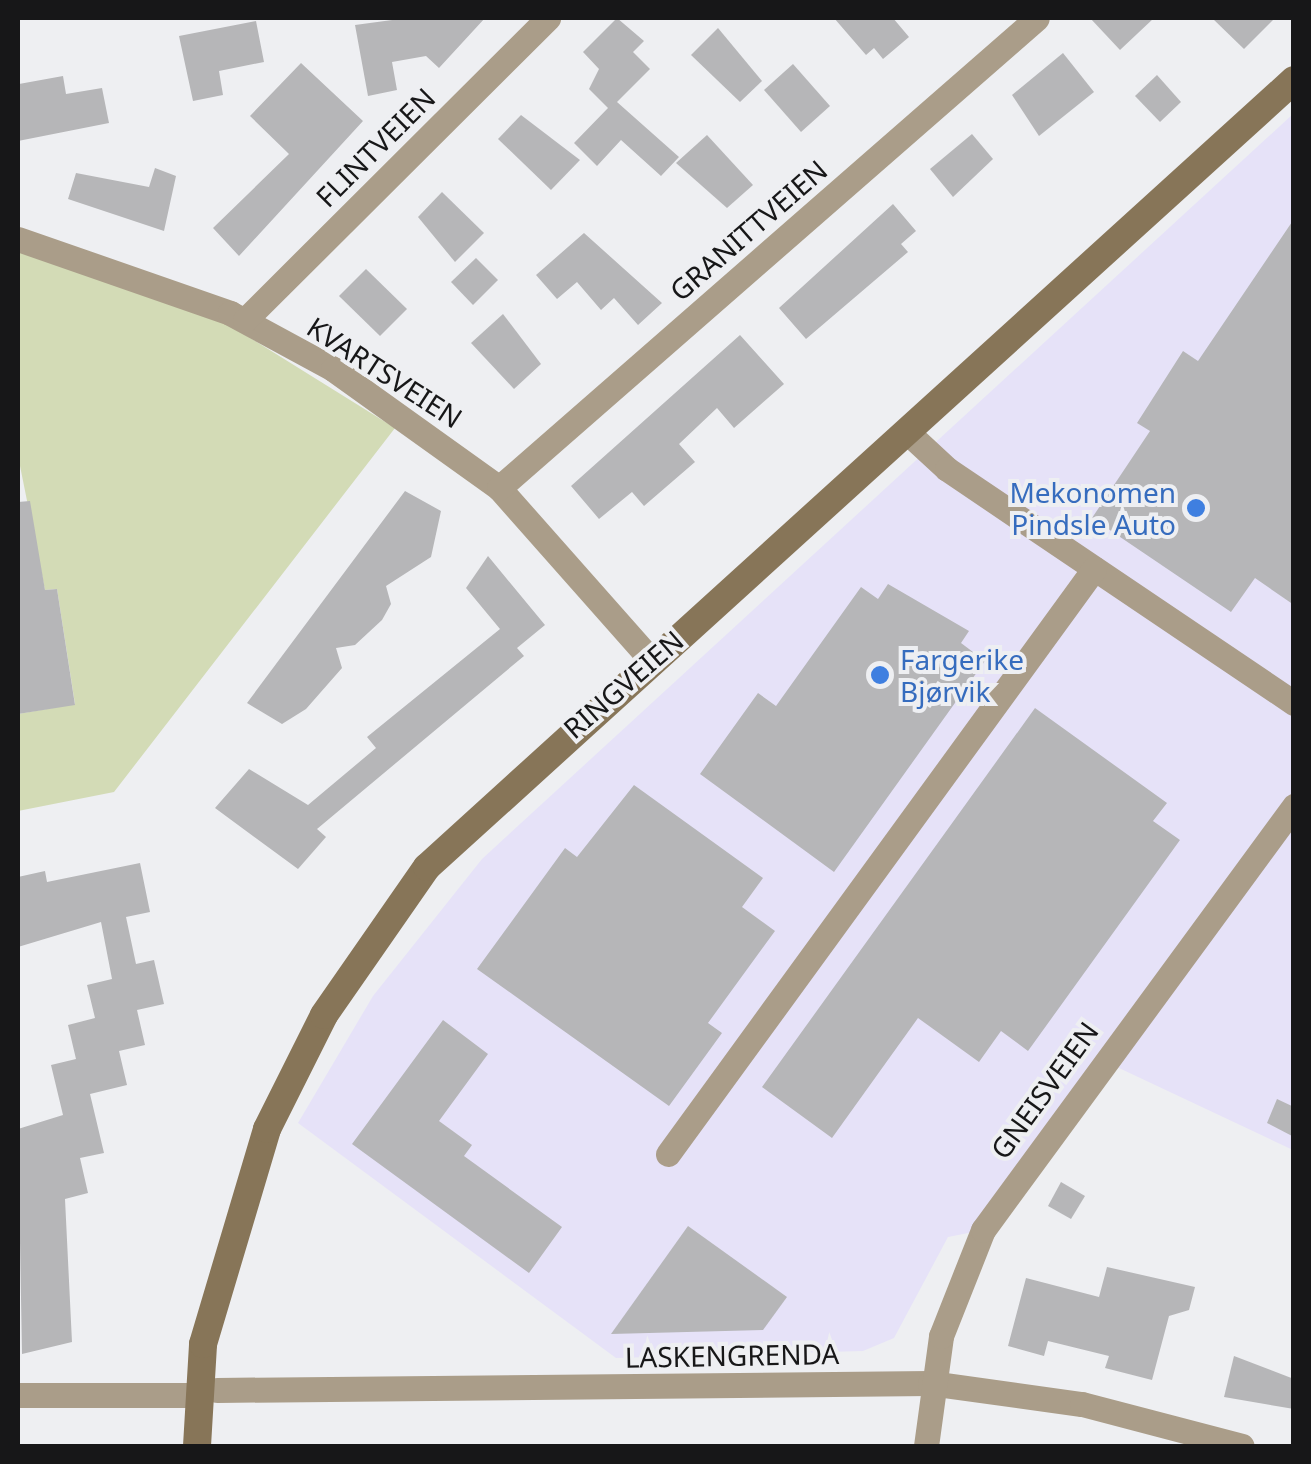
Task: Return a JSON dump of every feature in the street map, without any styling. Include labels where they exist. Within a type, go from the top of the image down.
[{"type":"main road","name":"RINGVEIEN","points":[[197,1446],[233,1232],[267,1129],[324,1015],[427,867],[1294,80]]},
{"type":"street","name":"FLINTVEIEN","points":[[245,320],[548,18]]},
{"type":"street","name":"GRANITTVEIEN","points":[[499,488],[1037,18]]},
{"type":"street","name":"KVARTSVEIEN","points":[[18,239],[245,320],[333,369],[499,488],[651,660]]},
{"type":"street","points":[[907,432],[1094,568],[1294,702]]},
{"type":"street","points":[[668,1154],[1094,568]]},
{"type":"street","name":"GNEISVEIEN","points":[[926,1446],[930,1383],[984,1230],[1294,806]]},
{"type":"street","name":"LASKENGRENDA","points":[[18,1395],[930,1383],[1082,1404],[1242,1446]]},
{"type":"shaded area","points":[[1293,114],[1293,1150],[1102,1060],[983,1230],[948,1237],[894,1338],[863,1351],[616,1358],[298,1123],[373,996],[482,859]]},
{"type":"green space","points":[[18,251],[223,321],[395,428],[114,792],[18,811],[18,714],[75,704],[57,589],[45,590],[18,456]]},
{"type":"building","points":[[407,18],[485,18],[439,68],[426,56],[392,62],[397,90],[368,96],[355,25]]},
{"type":"building","points":[[617,18],[644,41],[633,52],[650,69],[617,102],[679,157],[661,176],[621,140],[597,166],[574,143],[608,108],[589,89],[599,69],[583,52]]},
{"type":"building","points":[[834,18],[893,18],[909,37],[883,59],[874,48],[866,55]]},
{"type":"building","points":[[1090,18],[1154,18],[1120,50]]},
{"type":"building","points":[[1212,18],[1275,18],[1244,49]]},
{"type":"building","points":[[256,21],[264,62],[219,71],[223,95],[193,101],[179,36]]},
{"type":"building","points":[[718,28],[762,81],[740,102],[691,55]]},
{"type":"building","points":[[1063,53],[1094,92],[1039,136],[1012,95]]},
{"type":"building","points":[[301,63],[363,121],[239,256],[213,228],[289,154],[250,116]]},
{"type":"building","points":[[793,64],[830,106],[801,132],[764,90]]},
{"type":"building","points":[[1157,75],[1181,102],[1160,122],[1135,96]]},
{"type":"building","points":[[63,76],[66,94],[102,88],[109,123],[18,141],[19,84]]},
{"type":"building","points":[[521,115],[580,160],[551,190],[498,139]]},
{"type":"building","points":[[972,134],[993,159],[953,197],[930,169]]},
{"type":"building","points":[[707,135],[753,185],[727,208],[676,163]]},
{"type":"building","points":[[155,168],[176,176],[164,231],[68,199],[76,173],[149,187]]},
{"type":"building","points":[[442,192],[484,233],[455,262],[418,217]]},
{"type":"building","points":[[893,204],[916,231],[901,244],[908,252],[806,339],[779,308]]},
{"type":"building","points":[[1294,219],[1294,605],[1255,578],[1231,612],[1092,518],[1150,431],[1137,423],[1183,351],[1198,361]]},
{"type":"building","points":[[584,233],[662,303],[638,325],[614,298],[601,310],[577,282],[557,299],[536,275]]},
{"type":"building","points":[[476,258],[498,280],[473,305],[451,282]]},
{"type":"building","points":[[366,269],[407,309],[380,336],[339,296]]},
{"type":"building","points":[[503,314],[541,364],[514,389],[471,343]]},
{"type":"building","points":[[740,335],[784,384],[734,428],[717,408],[679,444],[695,462],[644,506],[632,492],[599,519],[571,486]]},
{"type":"building","points":[[405,491],[441,511],[431,557],[386,586],[391,604],[382,620],[355,645],[336,648],[342,668],[306,709],[282,724],[247,703]]},
{"type":"building","points":[[30,501],[45,590],[57,589],[75,705],[18,714],[18,502]]},
{"type":"building","points":[[488,556],[545,625],[517,648],[524,656],[317,829],[326,837],[298,869],[215,808],[249,769],[308,805],[376,748],[367,737],[500,629],[466,588]]},
{"type":"building","points":[[888,584],[969,631],[961,643],[985,661],[834,872],[700,774],[758,693],[776,706],[861,587],[878,599]]},
{"type":"building","points":[[1035,708],[1167,803],[1153,821],[1180,840],[1028,1051],[1001,1031],[979,1062],[918,1018],[832,1138],[762,1087]]},
{"type":"building","points":[[634,785],[763,878],[742,907],[775,931],[708,1023],[722,1033],[669,1106],[477,969],[565,848],[577,857]]},
{"type":"building","points":[[140,863],[150,912],[126,917],[136,964],[154,960],[164,1004],[137,1010],[145,1045],[119,1051],[127,1085],[90,1094],[104,1153],[80,1158],[88,1193],[65,1199],[72,1342],[22,1354],[18,1129],[63,1115],[51,1065],[76,1059],[68,1025],[95,1018],[87,985],[112,979],[101,922],[18,947],[18,877],[45,871],[47,882]]},
{"type":"building","points":[[443,1020],[488,1054],[439,1121],[472,1145],[464,1156],[562,1227],[529,1273],[352,1144]]},
{"type":"building","points":[[1277,1099],[1294,1107],[1294,1137],[1267,1123]]},
{"type":"building","points":[[1061,1182],[1085,1196],[1071,1219],[1048,1206]]},
{"type":"building","points":[[688,1226],[787,1297],[763,1330],[611,1334]]},
{"type":"building","points":[[1107,1267],[1195,1287],[1189,1310],[1169,1316],[1152,1380],[1105,1368],[1109,1356],[1048,1341],[1044,1356],[1008,1346],[1026,1278],[1099,1297]]},
{"type":"building","points":[[1234,1356],[1294,1379],[1294,1409],[1224,1397]]},
{"type":"place","name":"Mekonomen Pindsle Auto","points":[[1196,508]]},
{"type":"place","name":"Fargerike Bjørvik","points":[[880,675]]}]
